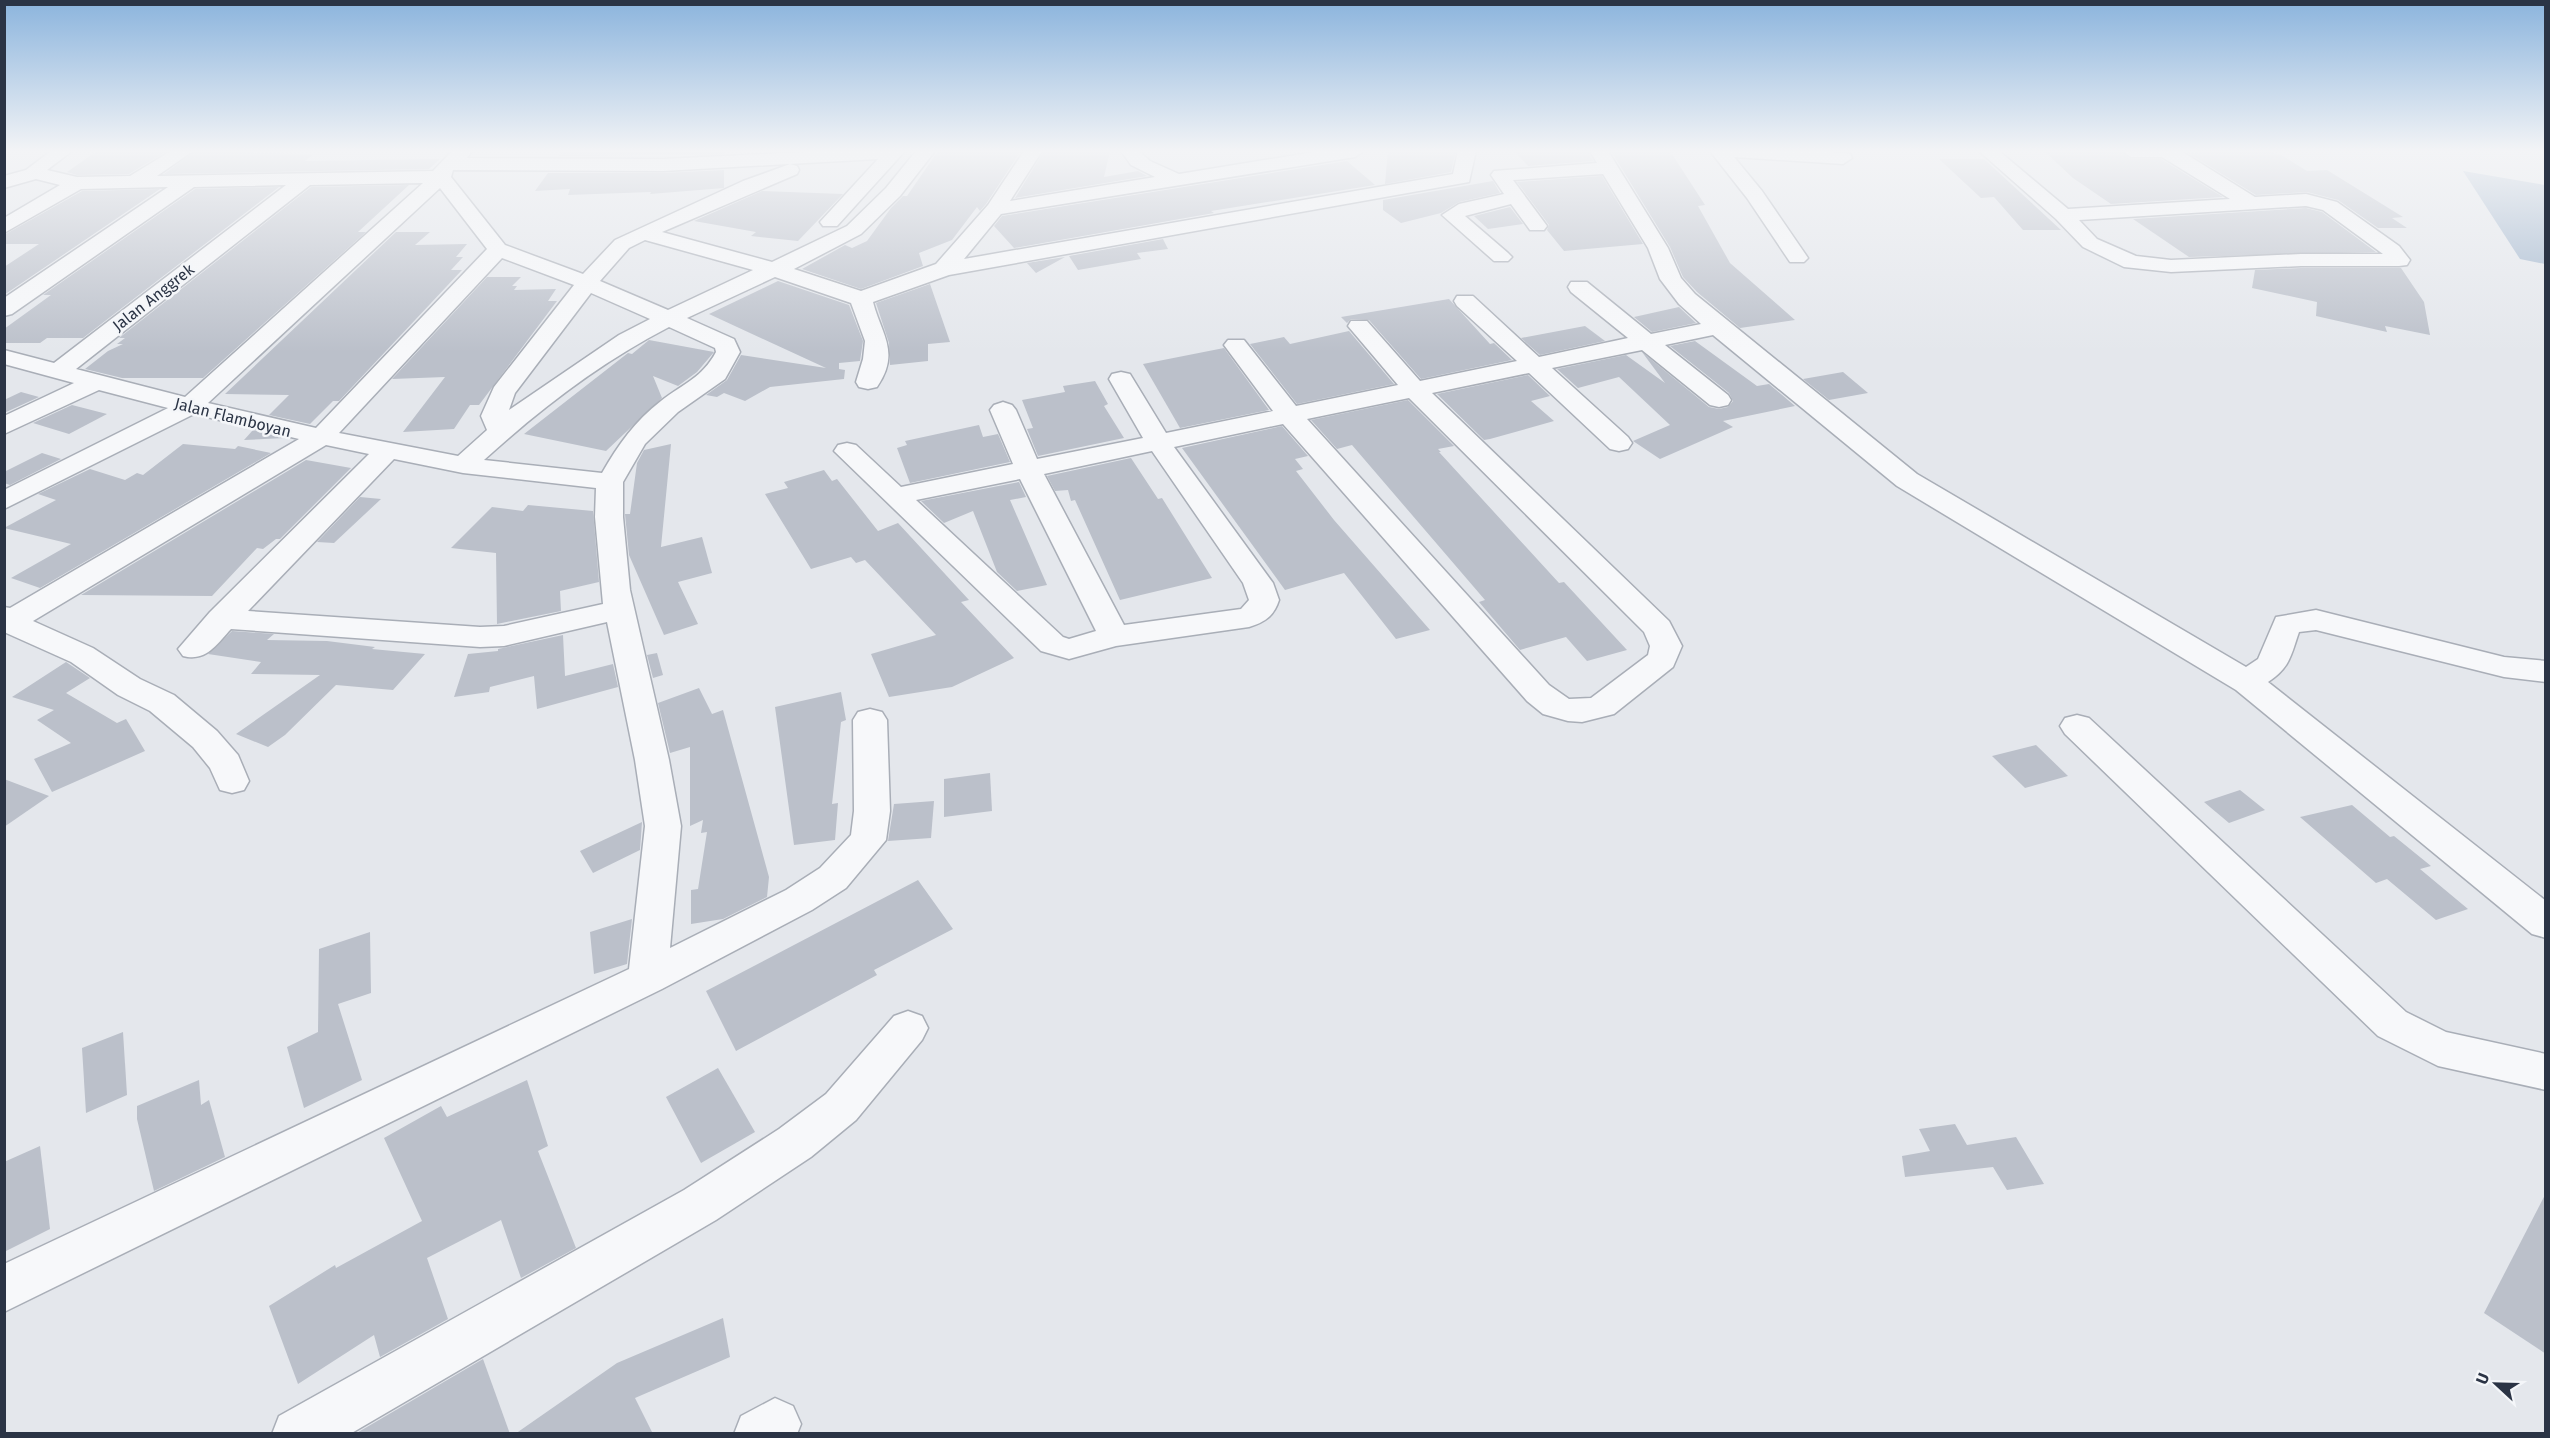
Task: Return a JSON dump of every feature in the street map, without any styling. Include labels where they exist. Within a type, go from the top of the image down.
[{"type":"street","points":[[4,228],[20,218]]},
{"type":"street","points":[[4,309],[136,218]]},
{"type":"street","name":"Jalan Anggrek","points":[[58,372],[256,218]]},
{"type":"street","points":[[4,501],[189,407],[393,218]]},
{"type":"street","points":[[481,218],[498,249],[585,282],[657,313],[726,344],[728,352],[716,374],[669,407],[634,440],[610,482],[609,517],[619,610],[652,760],[663,826],[648,978]]},
{"type":"street","points":[[497,424],[503,392],[585,282],[622,244],[676,218]]},
{"type":"street","points":[[769,267],[835,218]]},
{"type":"street","points":[[454,463],[497,424],[627,340],[657,313],[725,290],[769,267],[854,230],[866,218]]},
{"type":"street","points":[[944,269],[987,218]]},
{"type":"street","points":[[643,233],[825,284],[861,300],[944,269],[1228,218]]},
{"type":"street","points":[[1456,218],[1501,257]]},
{"type":"street","points":[[1531,218],[1537,226]]},
{"type":"street","points":[[1640,218],[1658,248],[1671,279],[1687,299],[1718,327],[1907,480],[2247,682],[2546,923]]},
{"type":"street","points":[[1770,218],[1797,258]]},
{"type":"street","points":[[2066,218],[2090,243],[2124,260],[2148,265],[2399,260],[2392,250],[2347,218]]},
{"type":"street","points":[[7,619],[320,438],[498,249]]},
{"type":"street","points":[[1579,287],[1719,400]]},
{"type":"street","points":[[861,300],[862,312],[875,333],[877,345],[868,382]]},
{"type":"street","points":[[1465,301],[1532,366],[1619,443]]},
{"type":"street","points":[[1236,345],[1290,416],[1538,693],[1555,706],[1568,710],[1582,711],[1602,706],[1662,660],[1666,646],[1658,628],[1415,390],[1359,326]]},
{"type":"street","points":[[897,496],[1718,327]]},
{"type":"street","name":"Jalan Flamboyan","points":[[4,357],[189,407],[320,438],[454,463],[610,482]]},
{"type":"street","points":[[847,451],[1052,644],[1069,649],[1114,636],[1249,617],[1261,609],[1264,600],[1258,583],[1158,442],[1121,379]]},
{"type":"street","points":[[4,426],[96,382]]},
{"type":"street","points":[[1003,410],[1028,469],[1114,636]]},
{"type":"street","points":[[194,649],[388,450]]},
{"type":"street","points":[[221,620],[480,637],[523,632],[619,610]]},
{"type":"street","points":[[7,619],[82,655],[129,687],[162,703],[205,739],[226,764],[232,781]]},
{"type":"street","points":[[2247,682],[2272,665],[2287,624],[2303,620],[2316,620],[2504,667],[2546,672]]},
{"type":"street","points":[[4,1289],[204,1190],[648,978],[799,900],[840,872],[868,840],[872,811],[870,720]]},
{"type":"street","points":[[2077,726],[2392,1024],[2438,1048],[2546,1072]]},
{"type":"street","points":[[297,1434],[350,1406],[700,1205],[795,1143],[841,1107],[908,1028]]},
{"type":"water","points":[[2494,218],[2545,218],[2545,264],[2520,259]]},
{"type":"building","points":[[34,218],[117,218],[4,295],[4,267],[39,244],[4,244],[4,235]]},
{"type":"building","points":[[153,218],[239,218],[83,338],[47,338],[40,343],[4,343],[4,329],[51,295],[43,295]]},
{"type":"building","points":[[271,218],[373,218],[358,232],[366,232],[203,378],[122,378],[85,369],[108,351],[123,344],[117,344],[125,338],[119,338]]},
{"type":"building","points":[[701,218],[820,218],[798,241],[751,236],[756,232],[694,221]]},
{"type":"building","points":[[884,218],[969,218],[952,240],[919,253],[923,266],[861,289],[802,269],[845,245],[852,248],[867,241]]},
{"type":"building","points":[[1000,218],[1185,218],[1014,248],[994,226]]},
{"type":"building","points":[[1394,218],[1421,218],[1401,223]]},
{"type":"building","points":[[1476,218],[1518,218],[1523,224],[1488,229]]},
{"type":"building","points":[[1544,218],[1627,218],[1643,244],[1564,251],[1547,230],[1549,225]]},
{"type":"building","points":[[1652,218],[1705,218],[1730,263],[1795,320],[1740,328],[1697,292],[1683,277],[1670,247]]},
{"type":"building","points":[[2013,218],[2048,218],[2061,230],[2023,230]]},
{"type":"building","points":[[2330,218],[2376,252],[2189,257],[2133,219]]},
{"type":"building","points":[[2364,218],[2392,218],[2407,228],[2378,228]]},
{"type":"building","points":[[396,232],[430,232],[415,245],[467,244],[456,257],[463,257],[451,270],[462,270],[339,401],[333,401],[310,424],[269,415],[289,395],[225,394]]},
{"type":"building","points":[[1163,239],[1168,249],[1137,253],[1141,259],[1078,270],[1069,256]]},
{"type":"building","points":[[1065,257],[1036,273],[1027,263]]},
{"type":"building","points":[[2401,268],[2424,302],[2430,335],[2385,326],[2387,332],[2316,316],[2317,302],[2252,288],[2255,270]]},
{"type":"building","points":[[487,277],[521,277],[512,286],[517,286],[514,290],[556,289],[548,301],[557,301],[479,405],[470,405],[454,429],[403,432],[445,377],[392,379]]},
{"type":"building","points":[[778,281],[849,305],[863,341],[860,361],[839,363],[839,369],[845,370],[844,379],[770,387],[745,401],[724,393],[717,397],[706,395],[727,380],[741,355],[826,368],[709,314]]},
{"type":"building","points":[[930,284],[950,342],[928,344],[928,361],[890,365],[889,343],[876,303]]},
{"type":"building","points":[[1449,299],[1490,344],[1494,343],[1512,360],[1421,379],[1369,320],[1351,319],[1347,323],[1341,317]]},
{"type":"building","points":[[1679,307],[1696,323],[1652,332],[1634,317]]},
{"type":"building","points":[[1585,326],[1605,341],[1540,355],[1521,338]]},
{"type":"building","points":[[1349,331],[1394,384],[1297,404],[1250,344],[1284,337],[1290,344]]},
{"type":"building","points":[[649,340],[714,352],[697,372],[678,386],[653,376],[662,398],[606,451],[524,434],[628,353],[632,354]]},
{"type":"building","points":[[1695,341],[1757,386],[1769,384],[1795,406],[1723,421],[1733,427],[1660,459],[1633,441],[1670,425],[1619,377],[1578,388],[1557,369],[1626,355],[1665,383],[1642,352],[1709,407],[1719,409],[1728,407],[1733,401],[1729,393],[1670,346]]},
{"type":"building","points":[[1224,348],[1269,410],[1180,428],[1143,364]]},
{"type":"building","points":[[1843,372],[1868,393],[1829,400],[1803,379]]},
{"type":"building","points":[[1528,375],[1550,396],[1531,401],[1554,421],[1490,439],[1484,440],[1437,394]]},
{"type":"building","points":[[1095,381],[1108,404],[1104,406],[1124,438],[1038,456],[1027,429],[1033,428],[1022,400],[1065,392],[1063,386]]},
{"type":"building","points":[[21,392],[39,397],[4,413],[4,400]]},
{"type":"building","points":[[1408,400],[1454,446],[1438,449],[1441,452],[1439,452],[1559,583],[1564,582],[1627,650],[1587,661],[1566,637],[1520,650],[1479,602],[1485,600],[1352,445],[1337,449],[1311,420]]},
{"type":"building","points":[[72,405],[107,414],[69,434],[33,423]]},
{"type":"building","points":[[979,425],[983,437],[998,434],[1010,462],[910,483],[897,448],[907,445],[905,441]]},
{"type":"building","points":[[1282,426],[1308,456],[1295,459],[1303,469],[1296,471],[1334,520],[1430,630],[1396,639],[1344,573],[1285,590],[1182,448]]},
{"type":"building","points":[[253,430],[285,438],[244,440]]},
{"type":"building","points":[[183,444],[235,449],[238,446],[271,453],[40,588],[11,578],[71,544],[4,528],[56,500],[38,494],[90,469],[125,480],[137,473],[143,475]]},
{"type":"building","points":[[671,444],[661,547],[702,537],[712,573],[678,582],[698,624],[664,635],[629,555],[625,514],[630,514],[637,463],[644,450]]},
{"type":"building","points":[[42,453],[61,459],[10,485],[4,483],[4,472]]},
{"type":"building","points":[[1131,458],[1158,499],[1162,498],[1212,578],[1120,600],[1075,500],[1071,501],[1068,490],[1055,491],[1047,476]]},
{"type":"building","points":[[306,460],[351,468],[280,539],[276,539],[263,549],[257,548],[212,596],[81,595]]},
{"type":"building","points":[[824,470],[832,481],[837,479],[878,531],[898,523],[969,600],[961,602],[1014,658],[952,687],[889,697],[871,654],[936,635],[865,560],[856,563],[851,557],[811,569],[765,494],[788,488],[784,482]]},
{"type":"building","points":[[1019,482],[1026,497],[1010,500],[1047,585],[1017,591],[997,572],[973,511],[944,523],[921,501]]},
{"type":"building","points":[[360,497],[381,499],[334,543],[317,542]]},
{"type":"building","points":[[528,505],[593,511],[599,582],[560,591],[561,611],[497,624],[496,553],[451,548],[492,507],[523,511]]},
{"type":"building","points":[[232,631],[274,634],[267,640],[327,641],[375,647],[372,649],[425,654],[393,690],[336,685],[285,735],[268,747],[236,734],[320,675],[251,674],[261,662],[208,654]]},
{"type":"building","points":[[563,635],[565,676],[613,664],[618,687],[537,709],[534,676],[490,687],[489,692],[454,697],[468,654],[498,651],[498,649]]},
{"type":"building","points":[[657,653],[663,675],[653,678],[647,655]]},
{"type":"building","points":[[66,662],[90,678],[66,693],[117,723],[126,719],[145,751],[52,792],[34,759],[71,743],[37,720],[54,710],[12,697]]},
{"type":"building","points":[[699,688],[712,714],[723,710],[769,877],[767,897],[723,919],[691,924],[691,890],[698,889],[707,832],[701,833],[703,820],[690,826],[690,747],[670,753],[658,703]]},
{"type":"building","points":[[841,692],[846,720],[841,722],[832,804],[838,803],[835,840],[794,845],[775,707]]},
{"type":"building","points":[[2036,745],[2068,776],[2025,788],[1992,756]]},
{"type":"building","points":[[990,773],[992,811],[944,817],[944,779]]},
{"type":"building","points":[[4,779],[49,796],[4,827]]},
{"type":"building","points":[[2240,790],[2265,810],[2229,823],[2204,802]]},
{"type":"building","points":[[934,801],[931,838],[888,841],[894,804]]},
{"type":"building","points":[[2352,805],[2390,837],[2394,836],[2431,866],[2420,869],[2468,909],[2436,920],[2387,879],[2376,883],[2300,817]]},
{"type":"building","points":[[642,822],[640,850],[593,873],[580,851]]},
{"type":"building","points":[[918,880],[953,929],[874,970],[877,975],[736,1051],[706,991]]},
{"type":"building","points":[[632,919],[627,964],[594,974],[590,932]]},
{"type":"building","points":[[370,932],[371,993],[338,1004],[362,1080],[304,1108],[287,1047],[318,1032],[319,949]]},
{"type":"building","points":[[123,1032],[127,1095],[86,1113],[82,1048]]},
{"type":"building","points":[[718,1068],[755,1132],[701,1163],[666,1097]]},
{"type":"building","points":[[199,1080],[201,1105],[209,1100],[225,1157],[154,1191],[137,1119],[137,1106]]},
{"type":"building","points":[[527,1080],[548,1146],[538,1151],[576,1248],[521,1278],[501,1220],[427,1258],[448,1319],[380,1357],[374,1335],[298,1384],[269,1306],[335,1265],[336,1268],[422,1221],[384,1138],[441,1106],[447,1117]]},
{"type":"building","points":[[1955,1124],[1967,1145],[2016,1137],[2044,1184],[2007,1190],[1993,1167],[1905,1177],[1902,1156],[1930,1151],[1919,1129]]},
{"type":"building","points":[[40,1146],[50,1229],[4,1252],[4,1162]]},
{"type":"building","points":[[2546,1193],[2546,1354],[2484,1313]]},
{"type":"building","points":[[723,1318],[730,1357],[635,1398],[653,1434],[515,1434],[617,1363]]},
{"type":"building","points":[[483,1359],[510,1434],[355,1434]]}]
